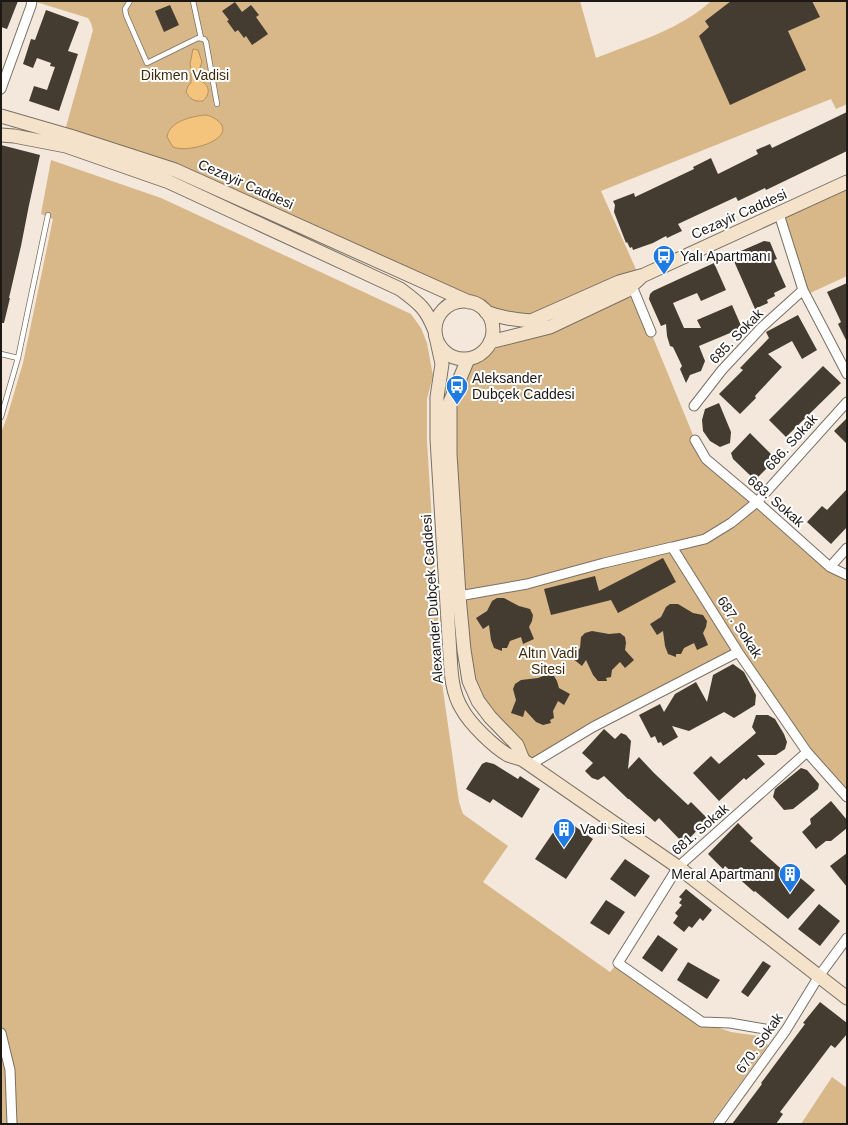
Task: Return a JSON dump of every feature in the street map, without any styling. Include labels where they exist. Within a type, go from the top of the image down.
[{"type":"main road","name":"Cezayir Caddesi","points":[[1,116],[68,141],[169,182],[400,289],[419,303],[429,316],[436,336]]},
{"type":"main road","name":"Cezayir Caddesi","points":[[1,135],[68,141],[175,170],[469,302]]},
{"type":"main road","name":"Cezayir Caddesi","points":[[486,312],[499,317],[531,322],[556,317],[626,286],[644,275],[847,182]]},
{"type":"main road","points":[[463,301],[481,306],[486,312],[492,322],[493,332],[490,342],[485,350],[468,359],[449,355],[442,349],[436,336],[438,318],[446,307],[463,301]]},
{"type":"main road","name":"Cezayir Caddesi","points":[[490,342],[550,327],[556,317]]},
{"type":"main road","name":"Alexander Dubçek Caddesi","points":[[436,336],[442,364],[437,397],[436,439],[452,682],[462,709],[478,729],[492,743],[509,755],[527,762]]},
{"type":"main road","name":"Alexander Dubçek Caddesi","points":[[468,359],[450,402],[450,454],[458,596],[469,681],[478,700],[501,730],[517,745],[527,762]]},
{"type":"main road","points":[[527,762],[678,867],[847,998]]},
{"type":"street","points":[[1,89],[32,3]]},
{"type":"street","points":[[779,214],[803,290],[847,374]]},
{"type":"street","points":[[626,286],[651,332]]},
{"type":"street","name":"685. Sokak","points":[[694,406],[722,370],[757,333],[803,290]]},
{"type":"street","name":"686. Sokak","points":[[757,502],[847,402]]},
{"type":"street","name":"683. Sokak","points":[[695,440],[706,459],[830,567],[847,575]]},
{"type":"street","points":[[458,596],[527,584],[604,563],[705,539],[731,523],[757,502]]},
{"type":"street","name":"687. Sokak","points":[[672,547],[738,652],[808,752],[847,797]]},
{"type":"street","points":[[830,567],[847,548]]},
{"type":"street","points":[[527,762],[738,652]]},
{"type":"street","name":"681. Sokak","points":[[766,1029],[730,1023],[702,1022],[618,963],[678,867],[808,752]]},
{"type":"street","name":"670. Sokak","points":[[718,1124],[786,1030],[819,976],[847,938]]},
{"type":"street","points":[[1,1033],[10,1070],[12,1124]]},
{"type":"lane","points":[[130,1],[125,9],[126,15],[147,63],[201,38]]},
{"type":"lane","points":[[193,1],[201,38],[206,42],[217,104]]},
{"type":"lane","points":[[1,417],[18,358],[48,214]]},
{"type":"lane","points":[[1,354],[18,358]]},
{"type":"green space","name":"Dikmen Vadisi","points":[[33,1],[580,1],[596,58],[641,41],[672,27],[686,20],[711,1],[847,1],[847,104],[836,109],[831,99],[601,191],[639,276],[531,321],[486,312],[481,306],[175,170],[64,134],[93,30],[88,18]]},
{"type":"green space","points":[[51,160],[161,198],[411,314],[421,328],[427,343],[433,376],[427,399],[427,441],[442,683],[459,802],[463,814],[508,846],[483,882],[610,972],[618,963],[702,1022],[731,1032],[759,1036],[768,1045],[711,1124],[1,1124],[1,433],[23,363],[53,219],[41,214]]},
{"type":"green space","points":[[847,182],[847,276],[806,295],[779,214]]},
{"type":"green space","name":"Altın Vadi Sitesi","points":[[632,286],[695,440],[706,459],[847,575],[847,797],[807,752],[738,652],[530,765],[469,681],[450,454],[459,378],[477,356],[550,327]]},
{"type":"green space","points":[[832,1077],[847,1088],[847,1124],[801,1124]]},
{"type":"shaded area","points":[[193,49],[198,50],[202,62],[198,73],[199,80],[205,84],[208,89],[206,98],[203,101],[193,100],[186,92],[191,83],[190,64]]},
{"type":"shaded area","points":[[206,115],[216,119],[222,127],[222,133],[217,138],[210,143],[200,146],[180,149],[173,147],[167,137],[172,127],[182,120]]},
{"type":"building","points":[[1,1],[18,1],[7,29],[1,27]]},
{"type":"building","points":[[731,1],[812,1],[820,17],[788,31],[806,70],[730,105],[699,36],[709,27],[705,21]]},
{"type":"building","points":[[235,2],[242,12],[251,5],[259,15],[256,17],[268,34],[252,45],[246,36],[244,38],[238,30],[235,32],[227,21],[229,20],[222,11]]},
{"type":"building","points":[[170,5],[179,25],[164,32],[155,11]]},
{"type":"building","points":[[46,10],[79,22],[68,51],[78,54],[59,111],[29,101],[34,86],[47,90],[55,67],[50,66],[51,63],[37,58],[33,68],[23,64],[31,39],[35,40]]},
{"type":"building","points":[[847,112],[847,151],[766,190],[765,188],[738,201],[736,197],[678,224],[682,231],[667,238],[666,236],[653,243],[633,250],[627,242],[626,243],[614,212],[615,205],[613,201],[634,193],[635,197],[694,169],[693,167],[711,158],[718,174],[758,154],[756,150],[770,144],[772,148]]},
{"type":"building","points":[[1,145],[40,155],[4,323],[1,323]]},
{"type":"building","points":[[764,241],[770,242],[777,259],[774,260],[786,287],[774,293],[775,296],[767,300],[768,303],[755,309],[733,259],[734,254]]},
{"type":"building","points":[[714,263],[726,290],[701,301],[697,293],[673,303],[684,328],[701,328],[697,320],[732,305],[742,328],[699,346],[705,361],[701,371],[690,375],[686,383],[680,369],[682,366],[673,347],[670,346],[666,324],[661,326],[649,299],[650,294],[653,291]]},
{"type":"building","points":[[847,283],[847,342],[838,324],[841,322],[827,292]]},
{"type":"building","points":[[798,315],[817,350],[802,359],[792,341],[768,354],[782,367],[755,396],[756,398],[740,414],[719,394],[743,370],[740,368],[769,338],[766,332]]},
{"type":"building","points":[[823,366],[841,383],[786,437],[769,420]]},
{"type":"building","points":[[719,403],[731,432],[730,443],[720,447],[710,441],[703,431],[702,420],[705,409]]},
{"type":"building","points":[[847,418],[847,444],[834,431]]},
{"type":"building","points":[[750,433],[776,459],[755,480],[733,459],[731,453]]},
{"type":"building","points":[[847,489],[847,527],[831,544],[807,522],[822,506],[827,510]]},
{"type":"building","points":[[663,558],[676,582],[618,613],[611,600],[551,615],[544,589],[595,576],[599,591]]},
{"type":"building","points":[[497,598],[504,598],[519,606],[530,609],[533,615],[529,627],[534,639],[523,644],[521,637],[510,641],[507,648],[502,648],[502,651],[494,648],[491,640],[489,625],[483,629],[476,618],[487,611],[492,601]]},
{"type":"building","points":[[670,604],[678,604],[693,613],[703,615],[707,621],[703,633],[708,645],[697,650],[694,643],[684,648],[681,654],[676,654],[676,657],[668,654],[665,646],[663,631],[657,635],[650,624],[661,617],[666,607]]},
{"type":"building","points":[[592,631],[609,634],[620,633],[625,637],[625,650],[634,660],[625,668],[620,662],[612,670],[611,677],[606,678],[607,681],[598,681],[593,675],[586,660],[582,666],[572,658],[580,648],[581,637],[585,633]]},
{"type":"building","points":[[733,664],[744,672],[756,695],[755,705],[734,718],[724,712],[689,731],[672,726],[678,737],[663,746],[661,742],[658,743],[655,736],[651,738],[639,715],[660,704],[664,712],[675,694],[696,682],[707,702],[713,675]]},
{"type":"building","points":[[548,674],[554,676],[559,688],[570,694],[564,705],[558,701],[553,711],[554,718],[550,720],[551,723],[543,725],[536,722],[525,710],[523,717],[511,713],[516,700],[513,689],[515,684],[521,680],[538,678]]},
{"type":"building","points":[[756,715],[768,715],[775,719],[787,742],[785,749],[776,755],[757,755],[765,764],[746,780],[744,778],[719,801],[693,773],[711,756],[719,764],[756,733],[752,727]]},
{"type":"building","points":[[604,729],[615,739],[621,733],[626,735],[631,741],[628,769],[639,757],[688,805],[691,802],[708,819],[684,844],[659,818],[655,822],[604,776],[598,780],[592,778],[585,771],[593,763],[582,753]]},
{"type":"building","points":[[486,762],[494,764],[518,779],[520,776],[540,789],[522,818],[493,799],[490,803],[466,789],[482,764]]},
{"type":"building","points":[[801,768],[807,770],[819,784],[818,789],[793,809],[784,810],[773,797],[775,789]]},
{"type":"building","points":[[831,801],[847,820],[847,828],[831,841],[826,841],[816,849],[802,832],[811,824],[810,819]]},
{"type":"building","name":"Vadi Sitesi","points":[[563,818],[593,839],[566,879],[535,859]]},
{"type":"building","points":[[738,823],[753,838],[750,841],[788,875],[792,871],[815,890],[788,919],[755,891],[754,892],[725,866],[723,869],[708,854]]},
{"type":"building","points":[[847,853],[847,887],[830,866]]},
{"type":"building","points":[[625,859],[650,876],[635,897],[610,879]]},
{"type":"building","points":[[686,889],[712,910],[703,921],[700,918],[692,928],[689,926],[684,932],[673,923],[678,916],[675,913],[682,905],[679,903],[682,899],[679,897]]},
{"type":"building","points":[[606,900],[625,912],[609,935],[590,923]]},
{"type":"building","points":[[819,904],[840,921],[820,946],[798,929]]},
{"type":"building","points":[[658,935],[678,949],[662,972],[642,958]]},
{"type":"building","points":[[763,961],[771,966],[748,997],[741,992]]},
{"type":"building","points":[[688,962],[720,980],[707,999],[677,980]]},
{"type":"building","points":[[820,1002],[847,1023],[847,1034],[835,1048],[831,1045],[780,1112],[783,1114],[776,1124],[732,1124],[805,1024],[803,1023]]},
{"type":"place","name":"Yalı Apartmanı","points":[[664,276]]},
{"type":"place","name":"Aleksander Dubçek Caddesi","points":[[457,406]]},
{"type":"place","name":"Vadi Sitesi","points":[[564,848]]},
{"type":"place","name":"Meral Apartmanı","points":[[790,894]]}]
